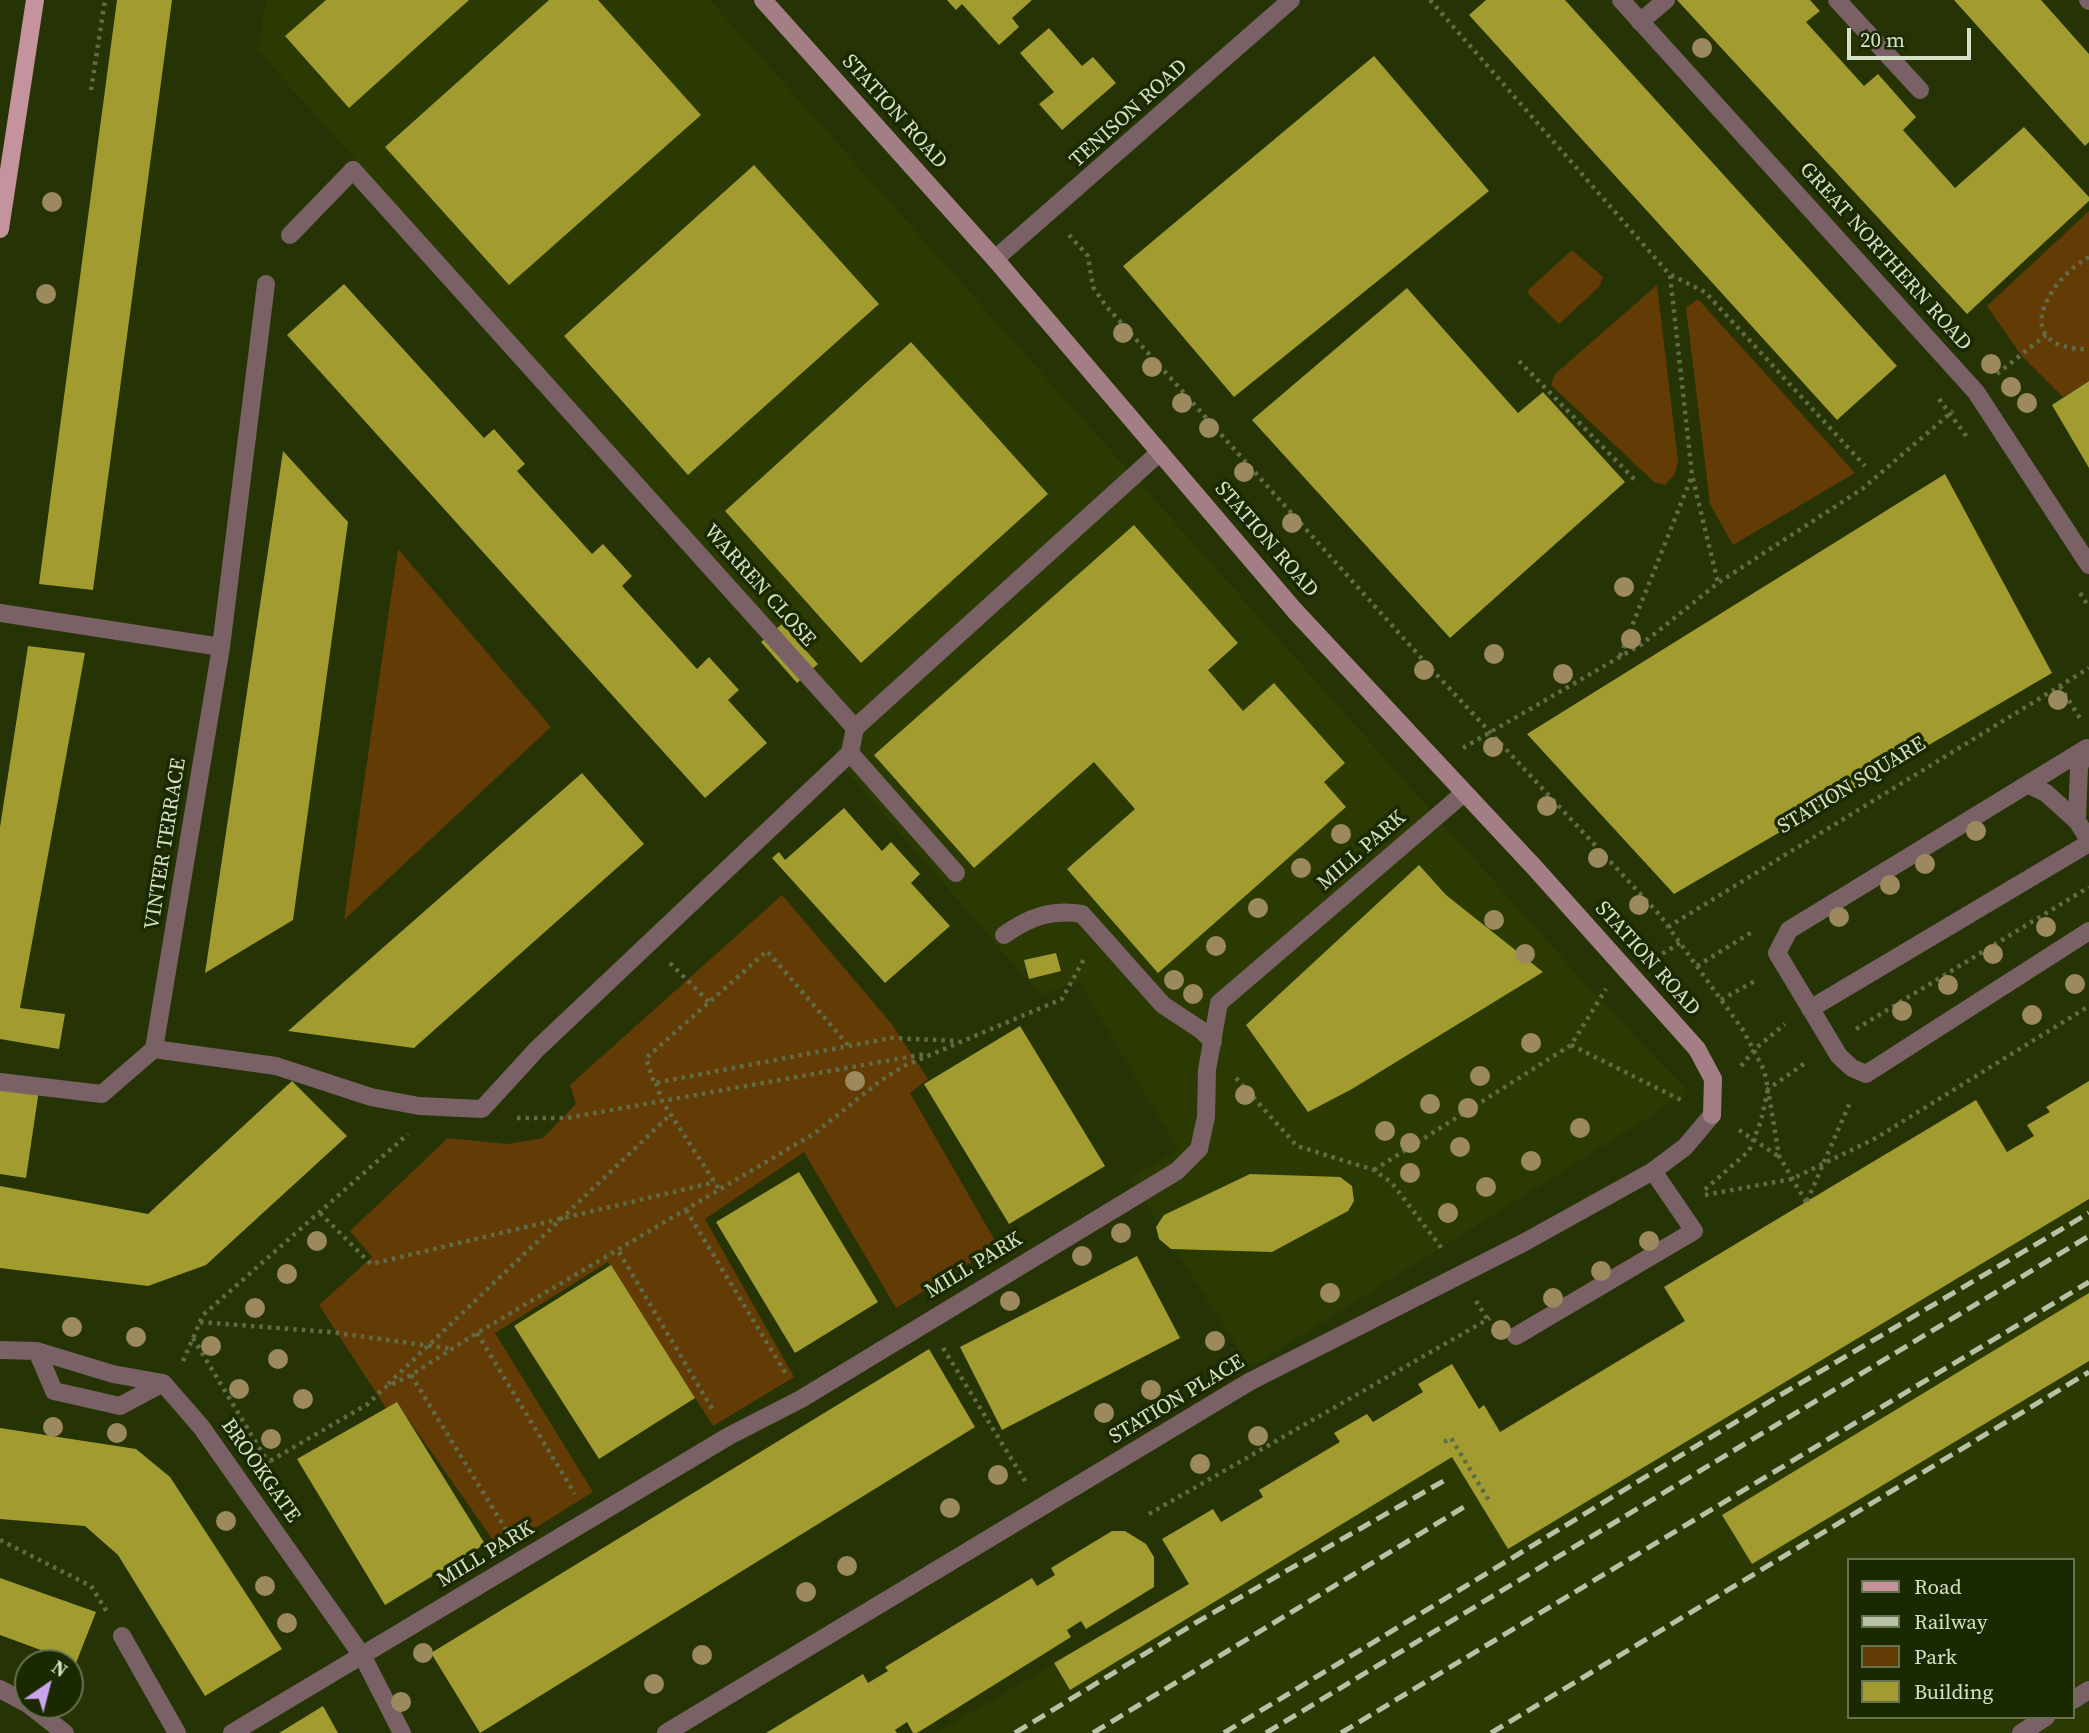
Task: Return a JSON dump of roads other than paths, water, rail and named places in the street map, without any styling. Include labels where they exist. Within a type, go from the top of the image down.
[{"type":"main road","points":[[0,229],[35,0]]},
{"type":"street","name":"STATION ROAD","points":[[764,0],[995,259],[1296,611],[1697,1049],[1713,1079],[1712,1115]]},
{"type":"street","name":"TENISON ROAD","points":[[995,259],[1291,0]]},
{"type":"street","name":"GREAT NORTHERN ROAD","points":[[1621,0],[1976,391],[2089,565]]},
{"type":"street","points":[[1640,22],[1666,0]]},
{"type":"street","points":[[1837,0],[1920,90]]},
{"type":"street","name":"WARREN CLOSE","points":[[290,235],[353,170],[855,727]]},
{"type":"street","name":"VINTER TERRACE","points":[[154,1049],[221,647],[266,284]]},
{"type":"street","points":[[0,1082],[102,1094],[154,1049],[276,1066],[371,1097],[419,1105],[482,1109],[537,1049],[850,753],[855,727],[1160,452]]},
{"type":"street","points":[[0,613],[221,647]]},
{"type":"street","points":[[2088,747],[1789,930],[1777,953],[1832,1044],[1852,1068],[1866,1074],[2089,931]]},
{"type":"street","points":[[2077,821],[2079,767],[2088,747]]},
{"type":"street","points":[[850,753],[956,873]]},
{"type":"street","points":[[1810,1009],[2089,842],[2077,821],[2046,793],[2029,785]]},
{"type":"street","name":"MILL PARK","points":[[232,1733],[729,1436],[801,1399],[1177,1171],[1199,1149],[1206,1117],[1207,1070],[1219,1003],[1464,793]]},
{"type":"street","points":[[1004,935],[1021,922],[1061,911],[1082,914],[1163,1005],[1202,1030],[1213,1042]]},
{"type":"street","name":"STATION PLACE","points":[[666,1733],[1249,1382],[1653,1171],[1685,1147],[1712,1115]]},
{"type":"street","points":[[1516,1336],[1694,1231],[1653,1171]]},
{"type":"street","points":[[0,1350],[37,1351],[113,1374],[163,1383]]},
{"type":"street","points":[[37,1351],[54,1391],[120,1406],[163,1383]]},
{"type":"street","name":"BROOKGATE","points":[[163,1383],[238,1479],[363,1657],[402,1733]]},
{"type":"street","points":[[122,1636],[177,1733]]},
{"type":"street","points":[[46,1719],[65,1733]]},
{"type":"street","points":[[2021,1733],[2043,1719]]},
{"type":"railway","points":[[1224,1733],[1777,1397],[2089,1213]]},
{"type":"railway","points":[[1266,1733],[2089,1236]]},
{"type":"railway","points":[[1341,1733],[2089,1282]]},
{"type":"railway","points":[[1491,1733],[2089,1372]]},
{"type":"railway","points":[[1015,1733],[1197,1622],[1447,1479]]},
{"type":"railway","points":[[1093,1733],[1464,1507]]}]
